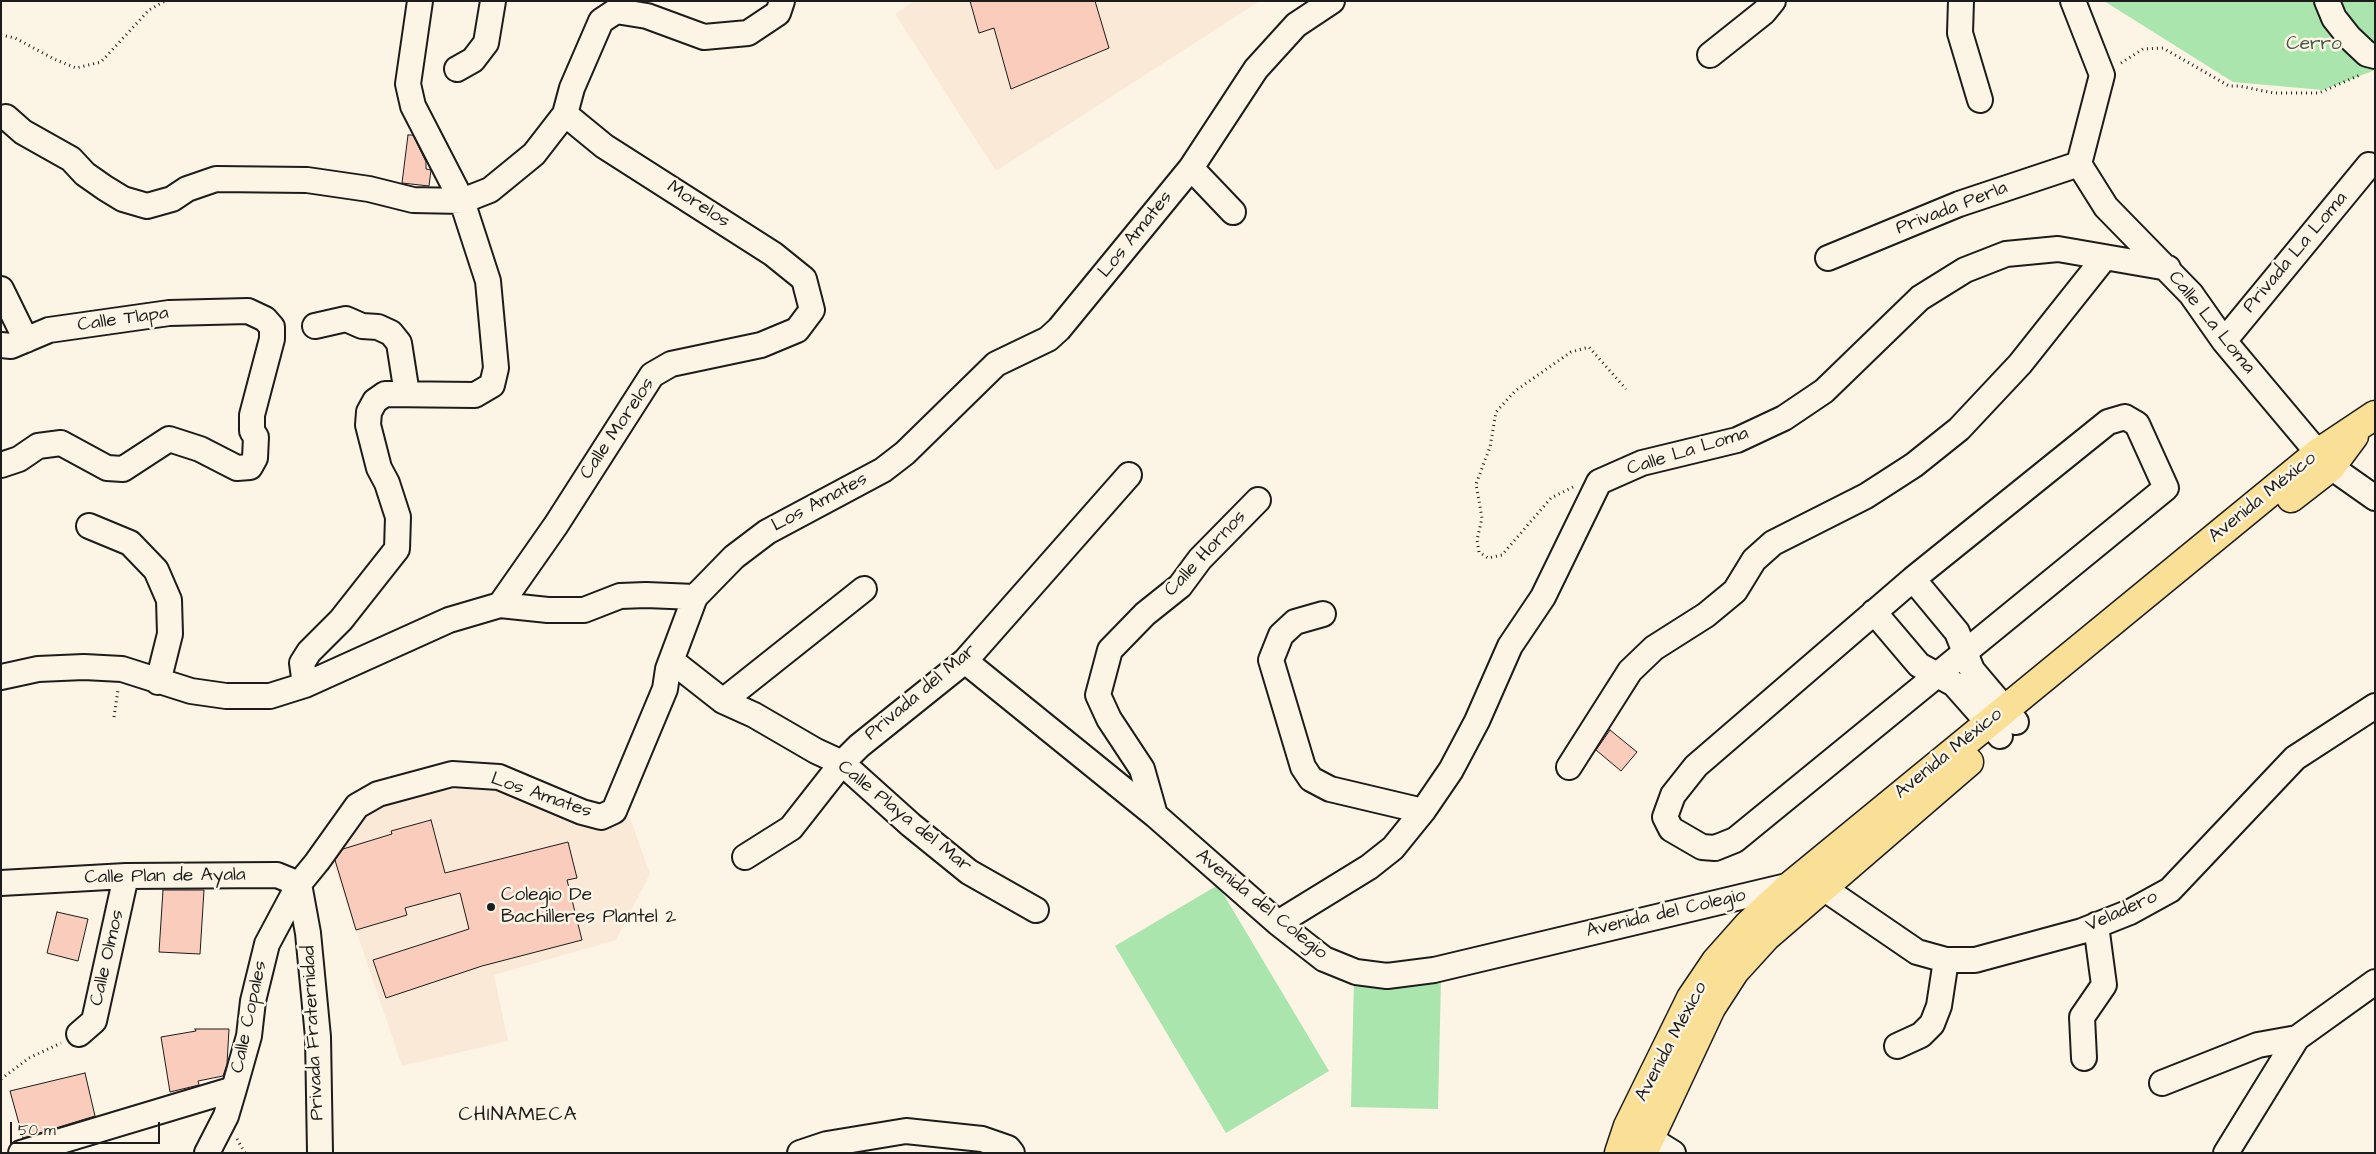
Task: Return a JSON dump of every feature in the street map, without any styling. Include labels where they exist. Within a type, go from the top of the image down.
[{"type":"main road","name":"Avenida México","points":[[1619,1153],[1628,1126],[1690,998],[1716,961],[1748,925],[1791,885],[2253,527],[2368,420]]},
{"type":"main road","name":"Avenida México","points":[[1646,1145],[1711,1008],[1735,971],[1766,937],[2002,723]]},
{"type":"street","points":[[305,686],[302,663],[309,652],[341,620],[397,549],[398,517],[387,483],[379,468],[368,425],[369,412],[375,401],[385,394],[475,395],[492,385],[496,368],[488,281],[462,201],[413,106],[408,84],[420,1]]},
{"type":"street","points":[[457,69],[473,60],[486,42],[493,1]]},
{"type":"street","points":[[6,117],[23,132],[71,159],[85,174],[105,188],[124,199],[147,206],[172,199],[187,189],[216,180],[307,180],[369,189],[413,200],[462,201],[490,190],[534,154],[565,114],[572,88],[601,21],[616,11],[647,16],[704,37],[748,33],[778,12],[782,1]]},
{"type":"street","name":"Los Amates","points":[[299,884],[357,806],[378,794],[452,774],[498,777],[582,812],[601,817],[614,811],[665,690],[672,661],[696,597],[734,557],[767,532],[883,470],[905,453],[996,364],[1048,338],[1191,168],[1256,69],[1296,25],[1332,1]]},
{"type":"street","points":[[1710,55],[1764,12],[1773,1]]},
{"type":"street","points":[[1961,1],[1960,33],[1980,100]]},
{"type":"street","points":[[2073,1],[2102,75],[2079,164],[2106,207],[2168,268]]},
{"type":"street","points":[[2327,1],[2334,18],[2349,37],[2367,54],[2371,65]]},
{"type":"street","name":"Morelos","points":[[565,114],[604,146],[773,254],[804,279],[812,310]]},
{"type":"street","name":"Privada Perla","points":[[1828,258],[1959,204],[2079,164]]},
{"type":"street","name":"Privada La Loma","points":[[2224,341],[2369,165]]},
{"type":"street","points":[[1191,168],[1233,212]]},
{"type":"street","name":"Calle La Loma","points":[[1598,482],[1642,463],[1737,440],[1784,418],[1824,391],[1920,298],[1964,270],[2006,254],[2058,250],[2168,268],[2192,294],[2224,341],[2325,460]]},
{"type":"street","points":[[1568,768],[1630,671],[1654,648],[1706,615],[1735,592],[1754,560],[1774,543],[1866,496],[1914,465],[1958,429],[2020,364],[2105,257]]},
{"type":"street","points":[[1,289],[26,340]]},
{"type":"street","name":"Calle Morelos","points":[[500,605],[556,525],[652,375],[671,364],[761,344],[797,330],[812,310]]},
{"type":"street","name":"Calle Tlapa","points":[[1,346],[11,346],[49,330],[169,313],[248,311],[265,319],[272,327],[272,340],[252,416],[252,431],[256,438],[255,458],[250,467],[237,468],[200,449],[170,439],[124,469],[107,468],[62,443],[38,446],[19,459],[1,465]]},
{"type":"street","points":[[315,326],[346,320],[391,333],[399,343],[407,394]]},
{"type":"street","points":[[2125,417],[2137,424],[2166,488],[1735,840],[1714,848],[1702,847],[1671,829],[1665,817],[1673,795],[1696,766],[1874,612],[2108,422],[2125,417]]},
{"type":"street","points":[[2325,460],[2375,498]]},
{"type":"street","name":"Privada del Mar","points":[[744,857],[791,828],[842,763],[859,746],[965,661],[1129,474]]},
{"type":"street","points":[[1278,923],[1368,867],[1392,848],[1423,810],[1460,754],[1477,721],[1510,646],[1543,597],[1598,482]]},
{"type":"street","name":"Calle Hornos","points":[[1155,815],[1142,769],[1109,719],[1098,695],[1110,650],[1145,614],[1180,586],[1200,559],[1258,500]]},
{"type":"street","points":[[89,526],[130,543],[156,570],[168,600],[170,634],[158,682]]},
{"type":"street","points":[[1913,579],[1957,632],[1963,652],[2002,723]]},
{"type":"street","points":[[723,701],[864,588]]},
{"type":"street","points":[[1,677],[38,669],[84,667],[122,669],[191,691],[226,696],[270,696],[305,686],[342,667],[449,620],[500,605],[548,610],[584,610],[620,596],[646,594],[696,597]]},
{"type":"street","points":[[1874,612],[1919,665],[1954,684],[2002,723]]},
{"type":"street","points":[[1323,614],[1295,622],[1281,635],[1271,660],[1303,767],[1311,779],[1330,789],[1423,810]]},
{"type":"street","name":"Calle Playa del Mar","points":[[672,661],[723,701],[842,763],[911,825],[969,872],[1036,910]]},
{"type":"street","name":"Avenida del Colegio","points":[[965,661],[1155,815],[1278,923],[1324,959],[1356,972],[1387,976],[1434,970],[1791,885],[1822,887]]},
{"type":"street","name":"Veladero","points":[[1822,887],[1917,952],[1946,960],[1975,960],[2096,925],[2130,912],[2170,890],[2295,758],[2375,706]]},
{"type":"street","name":"Calle Plan de Ayala","points":[[1,883],[126,876],[277,875],[299,884]]},
{"type":"street","name":"Calle Olmos","points":[[80,1034],[94,1021],[126,876]]},
{"type":"street","name":"Calle Copales","points":[[207,1153],[226,1116],[234,1089],[249,1036],[253,1000],[267,944],[299,884]]},
{"type":"street","name":"Privada Fraternidad","points":[[299,884],[308,933],[318,1037],[320,1153]]},
{"type":"street","points":[[2084,1058],[2082,1017],[2104,985],[2096,925]]},
{"type":"street","points":[[1897,1046],[1921,1035],[1932,1024],[1939,1006],[1946,960]]},
{"type":"street","points":[[2226,1153],[2297,1038],[2375,982]]},
{"type":"street","points":[[2162,1083],[2258,1045],[2297,1038]]},
{"type":"street","points":[[21,1153],[234,1089]]},
{"type":"street","points":[[800,1153],[826,1144],[906,1131],[982,1139],[1008,1148],[1012,1153]]},
{"type":"street","points":[[1646,1145],[1673,1153]]},
{"type":"path","points":[[1,35],[15,38],[54,60],[76,68],[101,62],[149,10],[165,1]]},
{"type":"path","points":[[2102,75],[2143,49],[2163,48],[2229,86],[2239,86],[2274,93],[2319,93],[2371,65]]},
{"type":"path","points":[[1598,482],[1569,487],[1551,498],[1502,555],[1488,558],[1479,552],[1477,540],[1482,518],[1476,484],[1490,447],[1496,412],[1515,391],[1571,352],[1589,347],[1626,389]]},
{"type":"path","points":[[114,717],[122,669]]},
{"type":"path","points":[[1,1079],[29,1058],[80,1034]]},
{"type":"shaded area","points":[[914,1],[1260,1],[996,171],[895,14]]},
{"type":"shaded area","name":"Colegio De Bachilleres Plantel 2","points":[[499,786],[594,824],[629,815],[650,874],[616,940],[494,975],[508,1041],[402,1066],[332,860],[374,806],[424,792]]},
{"type":"green space","name":"Cerro","points":[[2104,1],[2375,1],[2375,70],[2323,90],[2233,82]]},
{"type":"green space","points":[[1218,885],[1329,1071],[1226,1133],[1115,946]]},
{"type":"green space","points":[[1354,978],[1441,980],[1438,1109],[1351,1107]]},
{"type":"building","points":[[970,1],[1095,1],[1109,48],[1011,89],[994,28],[979,33]]},
{"type":"building","points":[[408,135],[413,135],[426,162],[426,169],[431,170],[429,186],[402,183]]},
{"type":"building","points":[[1610,730],[1637,752],[1621,771],[1596,750]]},
{"type":"building","points":[[431,820],[445,873],[568,842],[577,878],[567,880],[582,940],[482,966],[386,998],[373,960],[469,929],[460,893],[405,908],[407,915],[356,930],[335,860],[343,849],[392,834],[391,831]]},
{"type":"building","points":[[163,890],[204,890],[200,954],[159,952]]},
{"type":"building","points":[[57,912],[88,919],[78,961],[47,953]]},
{"type":"building","points":[[195,1029],[229,1029],[227,1064],[223,1076],[198,1081],[199,1085],[170,1092],[161,1037],[196,1031]]},
{"type":"building","points":[[85,1073],[95,1116],[23,1138],[10,1091]]},
{"type":"place","name":"Colegio De Bachilleres Plantel 2","points":[[491,907]]},
{"type":"district","name":"CHINAMECA","points":[[518,1116]]}]
